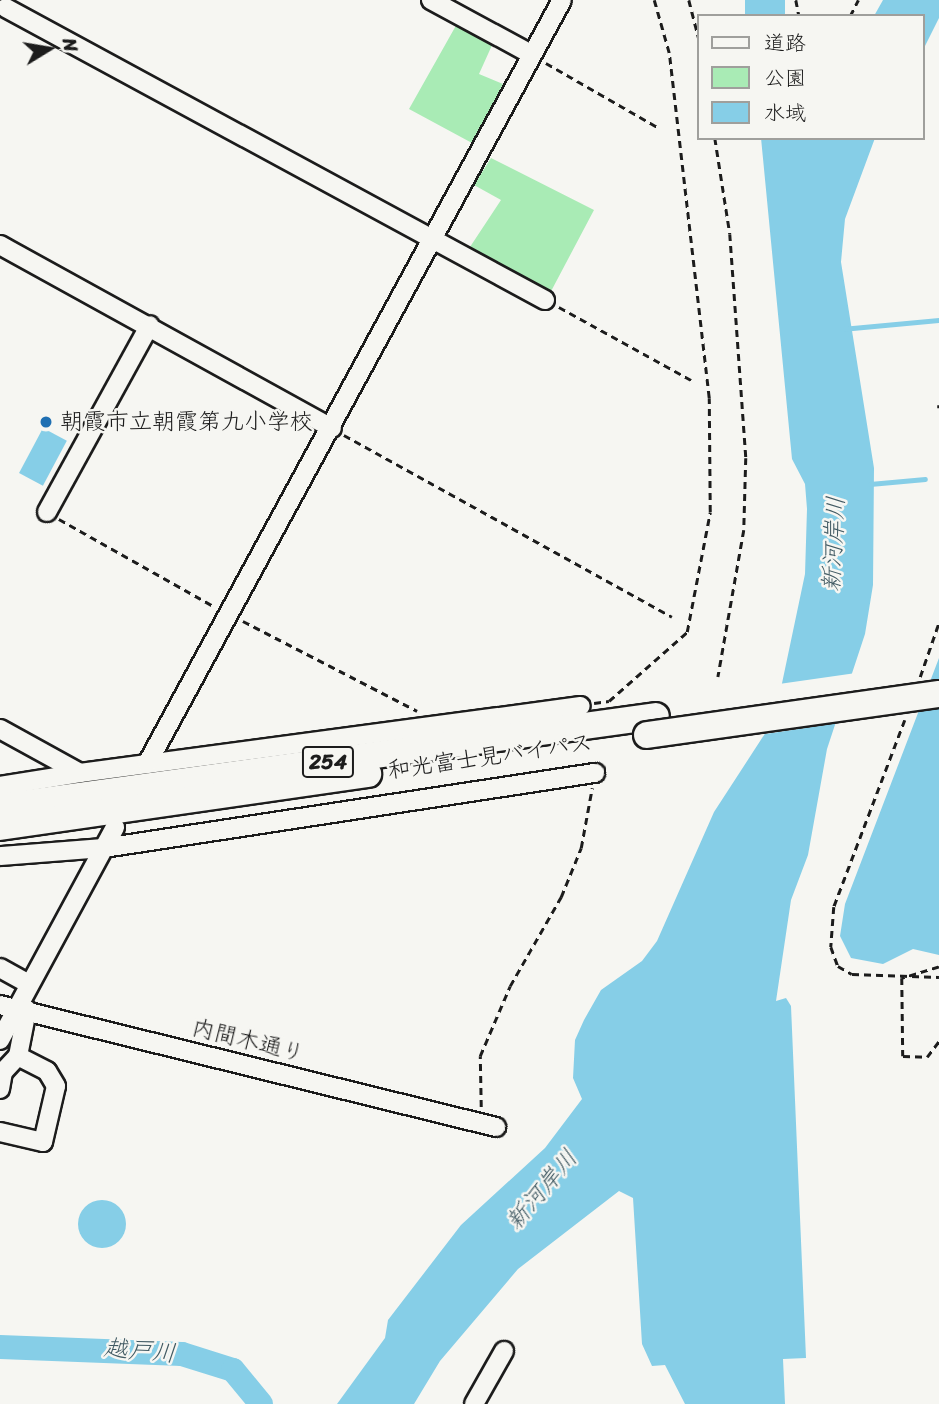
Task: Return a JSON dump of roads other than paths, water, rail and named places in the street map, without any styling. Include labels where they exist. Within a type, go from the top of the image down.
[{"type":"highway","name":"和光富士見バイパス","points":[[0,827],[932,684]]},
{"type":"highway","name":"和光富士見バイパス","points":[[0,807],[652,726]]},
{"type":"street","points":[[431,0],[531,54]]},
{"type":"street","points":[[147,764],[434,242],[531,54],[562,0]]},
{"type":"street","points":[[5,9],[545,300]]},
{"type":"street","points":[[0,245],[332,428]]},
{"type":"street","points":[[47,512],[150,326]]},
{"type":"street","points":[[0,786],[580,706]]},
{"type":"street","points":[[0,729],[80,773]]},
{"type":"street","points":[[0,856],[104,848],[595,773]]},
{"type":"street","points":[[0,1040],[13,1008],[114,827]]},
{"type":"street","points":[[0,968],[27,983]]},
{"type":"street","points":[[0,1089],[3,1072],[18,1056],[13,1008]]},
{"type":"street","name":"内間木通り","points":[[13,1008],[490,1125]]},
{"type":"street","points":[[0,1132],[43,1142],[56,1086],[47,1071],[18,1056]]},
{"type":"street","points":[[474,1404],[504,1351]]},
{"type":"water","points":[[745,0],[785,0],[785,14],[745,14]]},
{"type":"water","points":[[883,0],[939,0],[939,18],[925,46],[925,14],[875,14]]},
{"type":"water","name":"新河岸川","points":[[761,140],[874,140],[845,219],[841,262],[874,468],[873,585],[865,634],[827,749],[808,855],[791,900],[776,1001],[786,998],[791,1006],[806,1358],[783,1359],[785,1404],[685,1404],[665,1365],[652,1366],[642,1344],[633,1198],[619,1191],[518,1269],[440,1361],[414,1404],[337,1404],[385,1338],[388,1320],[461,1225],[545,1148],[582,1099],[573,1078],[575,1040],[584,1020],[601,990],[642,961],[657,941],[714,812],[766,732],[781,688],[805,574],[805,484],[792,459]]},
{"type":"water","points":[[43,428],[67,441],[43,486],[19,473]]},
{"type":"water","points":[[939,658],[939,955],[913,949],[883,964],[851,958],[840,936],[845,904]]},
{"type":"water","points":[[102,1200],[119,1207],[126,1224],[119,1241],[102,1248],[85,1241],[78,1224],[85,1207]]},
{"type":"waterway","points":[[842,329],[939,320]]},
{"type":"waterway","points":[[870,484],[925,479]]},
{"type":"waterway","name":"越戸川","points":[[0,1347],[182,1354],[233,1370],[261,1404]]},
{"type":"place","name":"朝霞市立朝霞第九小学校","points":[[46,422]]}]
